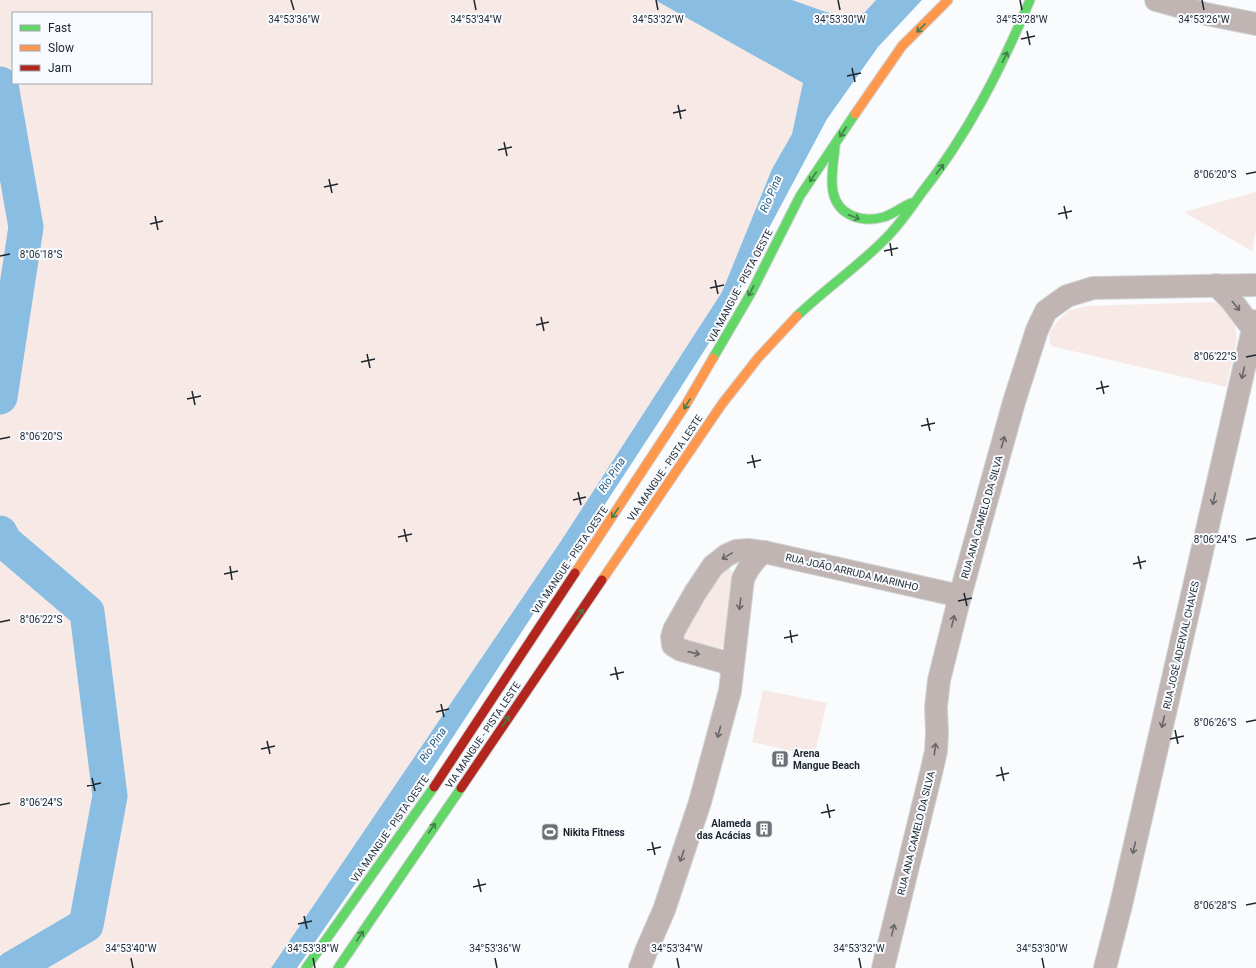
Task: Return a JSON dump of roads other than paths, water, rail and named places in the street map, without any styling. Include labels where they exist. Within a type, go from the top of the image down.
[{"type":"main road","name":"VIA MANGUE - PISTA OESTE","points":[[306,968],[417,812],[686,406],[751,293],[800,196],[865,98],[902,46],[948,0]]},
{"type":"main road","name":"VIA MANGUE - PISTA LESTE","points":[[338,968],[705,427],[741,379],[766,348],[798,315],[866,257],[891,232],[953,151],[983,101],[1016,34],[1030,0]]},
{"type":"main road","points":[[835,145],[833,192],[838,204],[846,213],[859,219],[879,218],[916,200]]},
{"type":"street","points":[[1156,0],[1206,14],[1256,24]]},
{"type":"street","points":[[1216,285],[1255,325]]},
{"type":"street","name":"RUA ANA CAMELO DA SILVA","points":[[883,968],[936,751],[936,707],[939,680],[960,596],[1014,402],[1036,330],[1046,311],[1067,296],[1093,288],[1256,285]]},
{"type":"street","name":"RUA JOSÉ ADERVAL CHAVES","points":[[1105,968],[1125,889],[1255,325]]},
{"type":"street","name":"RUA JOÃO ARRUDA MARINHO","points":[[732,671],[724,662],[681,650],[673,644],[672,637],[680,618],[713,566],[727,555],[736,551],[748,550],[756,559],[796,558],[928,590],[960,596]]},
{"type":"street","points":[[640,968],[664,910],[700,802],[730,691],[743,579],[756,559]]},
{"type":"water","name":"Rio Pina","points":[[655,0],[792,0],[848,18],[865,12],[876,0],[922,0],[878,47],[827,119],[769,228],[732,307],[389,835],[297,968],[271,968],[561,541],[722,292],[772,169],[792,134],[803,83]]},
{"type":"waterway","points":[[0,84],[26,227],[0,397]]},
{"type":"waterway","points":[[0,533],[5,542],[87,612],[110,796],[86,925],[13,968]]},
{"type":"place","name":"Arena Mangue Beach","points":[[780,759]]},
{"type":"place","name":"Alameda das Acácias","points":[[764,829]]},
{"type":"place","name":"Nikita Fitness","points":[[550,832]]}]
